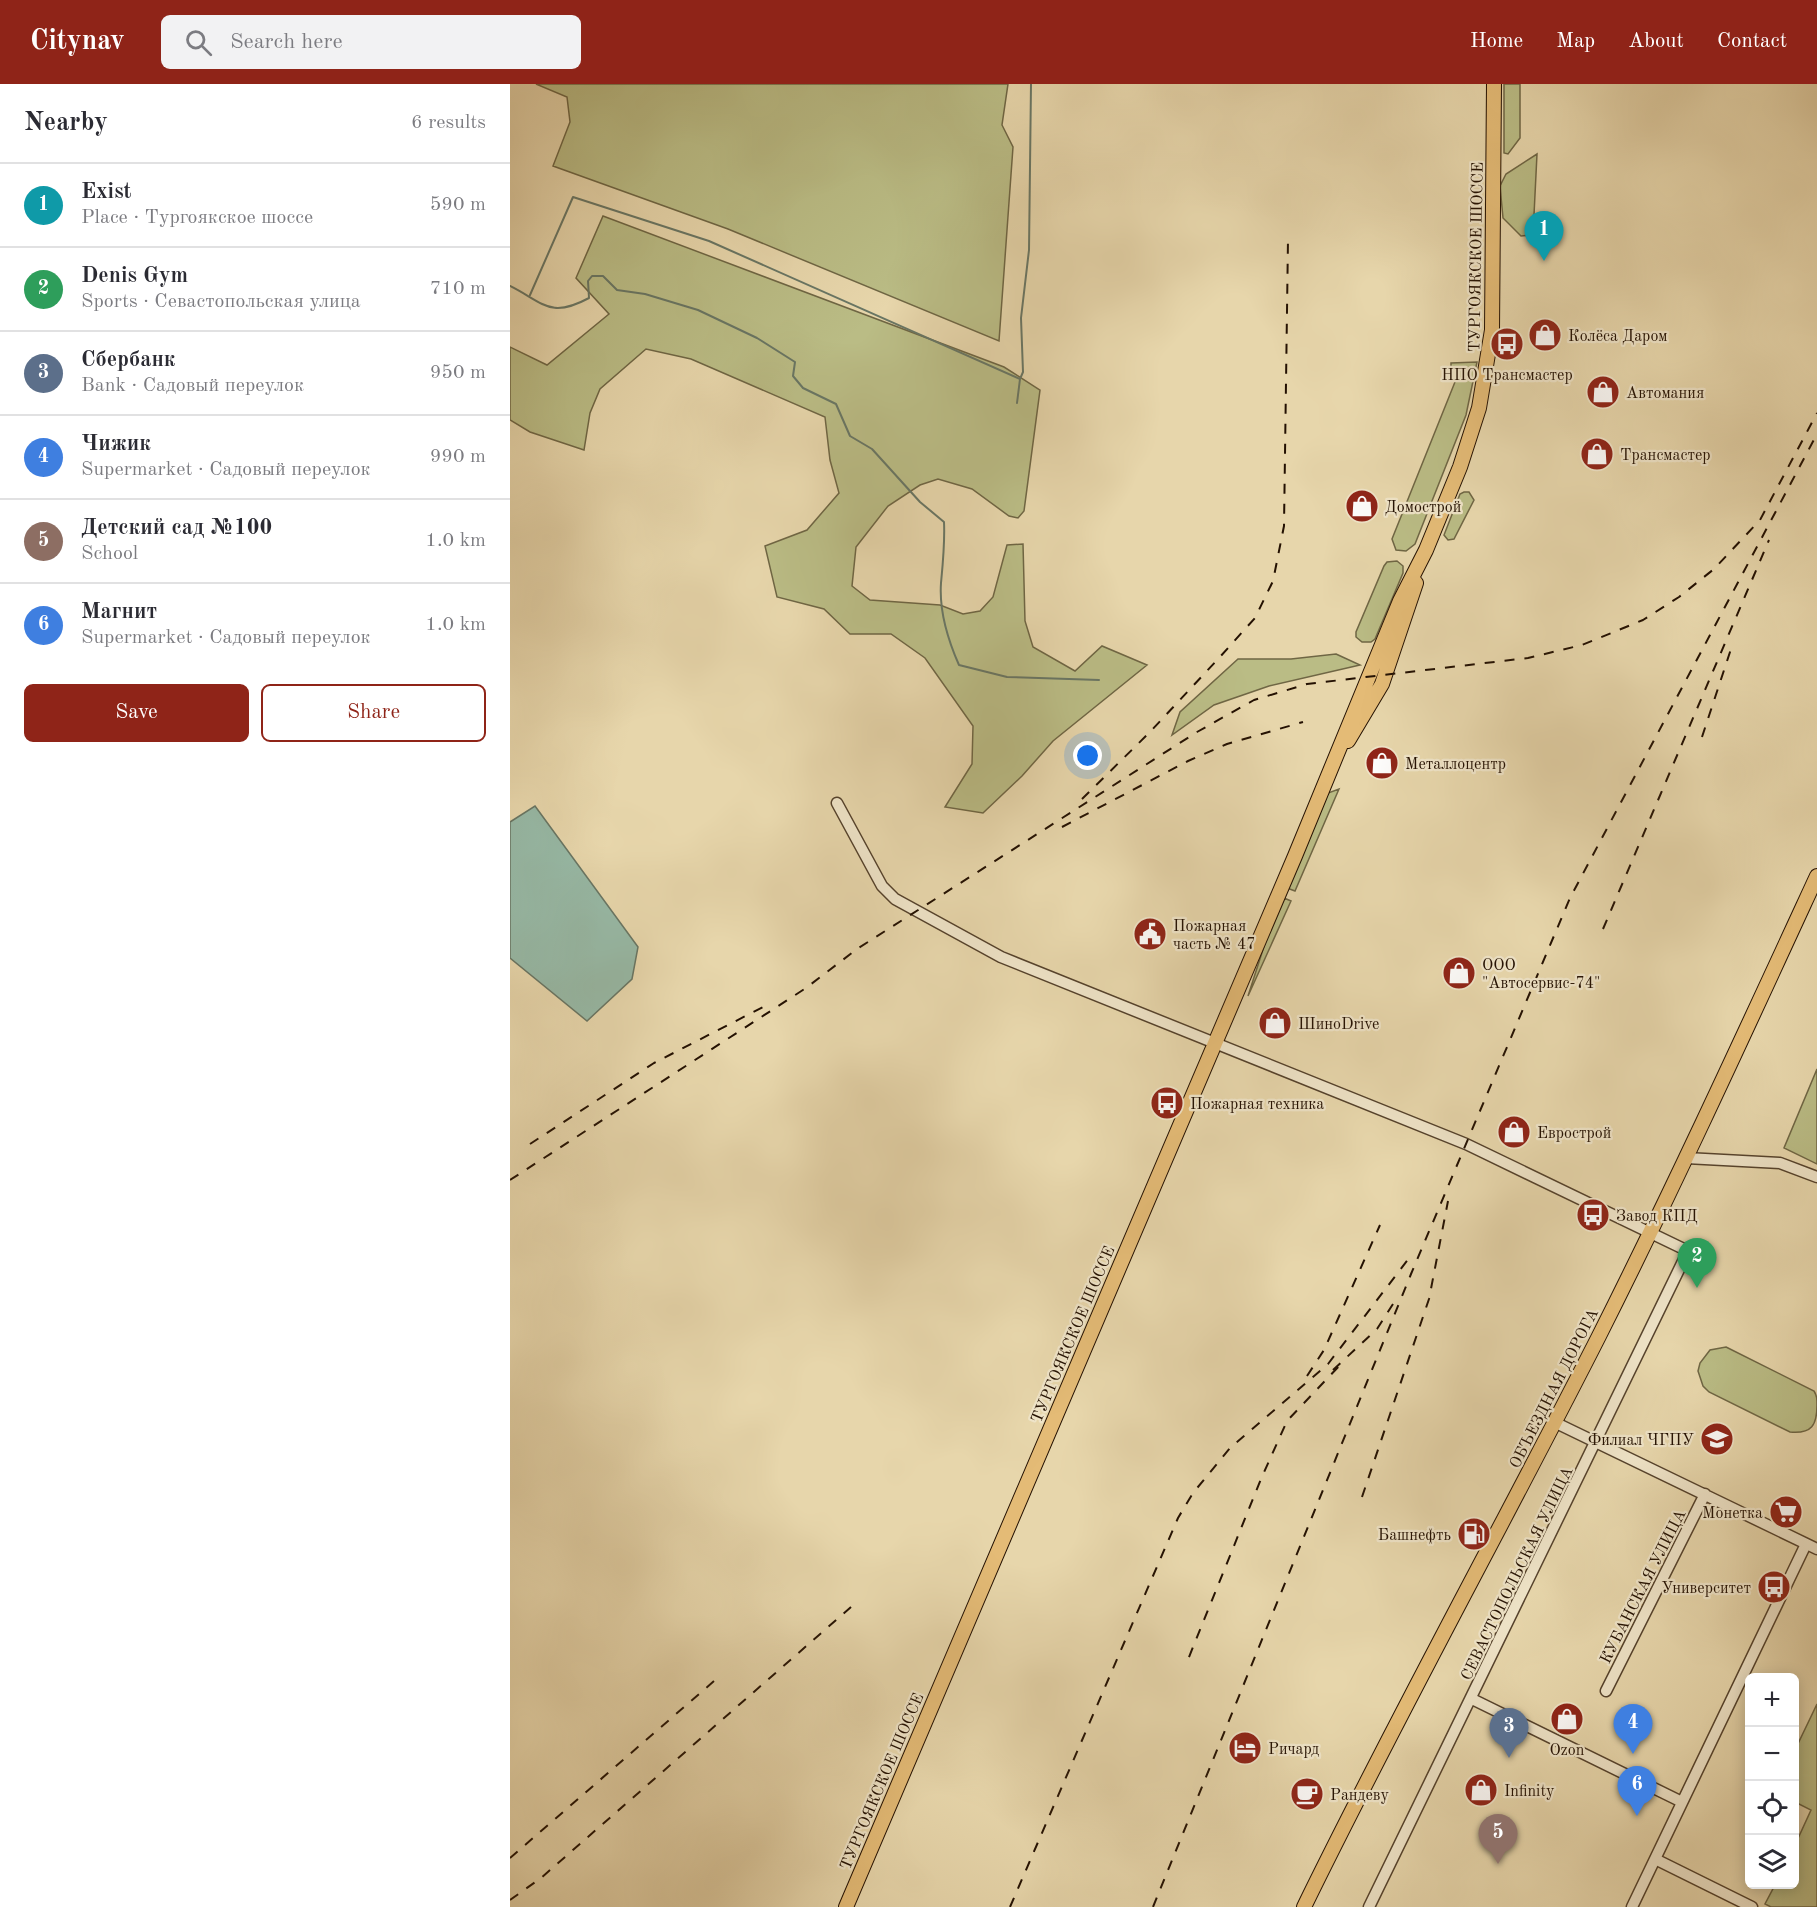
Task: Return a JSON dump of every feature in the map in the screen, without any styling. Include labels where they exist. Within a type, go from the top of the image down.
[{"type":"main road","name":"ТУРГОЯКСКОЕ ШОССЕ","points":[[846,1907],[1329,775],[1382,684],[1413,598],[1420,564],[1468,443],[1479,408],[1488,362],[1492,319],[1494,84]]},
{"type":"main road","name":"ОБЪЕЗДНАЯ ДОРОГА","points":[[1305,1907],[1367,1778],[1554,1422],[1650,1232],[1817,876]]},
{"type":"street","points":[[837,803],[882,886],[895,899],[1001,957],[1466,1144],[1650,1232]]},
{"type":"street","points":[[1686,1158],[1780,1163],[1817,1178]]},
{"type":"street","name":"СЕВАСТОПОЛЬСКАЯ УЛИЦА","points":[[1369,1907],[1688,1251],[1650,1232]]},
{"type":"street","points":[[1554,1422],[1596,1440],[1817,1549]]},
{"type":"street","name":"КУБАНСКАЯ УЛИЦА","points":[[1606,1690],[1705,1494]]},
{"type":"street","points":[[1632,1907],[1806,1544]]},
{"type":"street","points":[[1472,1699],[1682,1802]]},
{"type":"street","points":[[1655,1859],[1752,1907]]},
{"type":"green space","points":[[536,84],[1008,84],[1002,125],[1013,147],[999,341],[728,229],[553,166],[570,122],[567,97]]},
{"type":"green space","points":[[1504,84],[1520,84],[1520,138],[1508,154],[1504,153]]},
{"type":"green space","points":[[1537,154],[1533,235],[1521,236],[1503,218],[1500,186],[1506,174]]},
{"type":"green space","points":[[603,216],[1004,367],[1040,390],[1024,511],[1018,518],[1009,516],[972,489],[938,479],[920,485],[888,506],[856,547],[852,586],[870,600],[940,605],[963,614],[980,611],[993,597],[1007,545],[1023,544],[1025,621],[1033,647],[1075,671],[1102,646],[1147,665],[1053,741],[1022,776],[983,813],[945,807],[972,764],[973,726],[925,658],[891,634],[850,634],[824,609],[777,597],[765,546],[807,530],[839,493],[830,460],[825,417],[691,359],[646,349],[600,389],[590,413],[584,450],[530,432],[510,420],[510,347],[547,365],[609,314],[576,278]]},
{"type":"green space","points":[[1477,362],[1466,415],[1415,544],[1406,551],[1396,550],[1392,539],[1461,367],[1451,367],[1451,363]]},
{"type":"green space","points":[[1469,492],[1474,500],[1454,539],[1448,540],[1444,535],[1460,494]]},
{"type":"green space","points":[[1397,561],[1403,566],[1403,573],[1375,639],[1371,642],[1362,642],[1356,637],[1356,632],[1384,566],[1387,562]]},
{"type":"green space","points":[[1336,654],[1360,665],[1269,686],[1214,705],[1172,735],[1180,712],[1238,659],[1291,659]]},
{"type":"green space","points":[[1339,789],[1295,891],[1287,888],[1328,793]]},
{"type":"green space","points":[[1284,898],[1291,901],[1248,996],[1268,934]]},
{"type":"green space","points":[[1817,1069],[1817,1164],[1784,1148]]},
{"type":"green space","points":[[1726,1347],[1814,1391],[1817,1399],[1817,1412],[1812,1427],[1804,1431],[1790,1432],[1709,1392],[1703,1386],[1698,1371],[1700,1363],[1710,1350]]},
{"type":"green space","points":[[1817,1704],[1817,1907],[1771,1907],[1765,1904],[1773,1889],[1799,1889],[1799,1836],[1811,1810],[1799,1804],[1799,1742]]},
{"type":"shaded area","points":[[535,806],[638,947],[632,979],[587,1021],[510,958],[510,822]]},
{"type":"waterway","points":[[1020,379],[1023,372],[1021,318],[1029,250],[1031,84]]},
{"type":"waterway","points":[[530,295],[573,197],[709,241],[1020,379],[1017,403]]},
{"type":"waterway","points":[[510,286],[540,303],[556,308],[576,304],[589,298],[588,281],[592,276],[603,276],[617,290],[645,294],[698,310],[757,338],[795,362],[793,376],[803,388],[836,404],[850,436],[872,449],[920,502],[944,522],[941,604],[948,635],[959,665],[1007,677],[1099,680]]},
{"type":"railway","points":[[1082,799],[1150,732],[1255,618],[1273,581],[1284,526],[1288,239]]},
{"type":"railway","points":[[510,1180],[806,988],[857,949],[1197,732],[1254,700],[1307,684],[1528,658],[1582,645],[1643,620],[1679,597],[1714,569],[1760,520],[1817,413]]},
{"type":"railway","points":[[1153,1907],[1411,1274],[1570,898],[1817,434]]},
{"type":"railway","points":[[1603,929],[1769,540]]},
{"type":"railway","points":[[1702,737],[1731,649]]},
{"type":"railway","points":[[1062,827],[1188,761],[1227,744],[1303,722]]},
{"type":"railway","points":[[530,1144],[654,1063],[765,1006]]},
{"type":"railway","points":[[1362,1497],[1429,1299],[1448,1201]]},
{"type":"railway","points":[[1307,1376],[1324,1350],[1380,1225]]},
{"type":"railway","points":[[1010,1907],[1178,1518],[1193,1493],[1230,1448],[1328,1364],[1413,1253]]},
{"type":"railway","points":[[1333,1370],[1377,1329],[1393,1304]]},
{"type":"railway","points":[[1189,1657],[1287,1421],[1340,1365]]},
{"type":"railway","points":[[510,1900],[541,1878],[851,1607]]},
{"type":"railway","points":[[510,1858],[721,1675]]},
{"type":"place","name":"Exist","points":[[1544,261]]},
{"type":"place","name":"Колёса Даром","points":[[1545,335]]},
{"type":"place","name":"НПО Трансмастер","points":[[1507,344]]},
{"type":"place","name":"Автомания","points":[[1603,392]]},
{"type":"place","name":"Трансмастер","points":[[1597,454]]},
{"type":"place","name":"Домострой","points":[[1362,506]]},
{"type":"place","name":"Металлоцентр","points":[[1382,763]]},
{"type":"place","name":"Пожарная часть № 47","points":[[1150,934]]},
{"type":"place","name":"ООО \"Автосервис-74\"","points":[[1459,973]]},
{"type":"place","name":"ШиноDrive","points":[[1275,1023]]},
{"type":"place","name":"Пожарная техника","points":[[1167,1103]]},
{"type":"place","name":"Еврострой","points":[[1514,1132]]},
{"type":"place","name":"Завод КПД","points":[[1593,1215]]},
{"type":"place","name":"Denis Gym","points":[[1697,1288]]},
{"type":"place","name":"Филиал ЧГПУ","points":[[1717,1439]]},
{"type":"place","name":"Монетка","points":[[1786,1512]]},
{"type":"place","name":"Башнефть","points":[[1474,1534]]},
{"type":"place","name":"Университет","points":[[1774,1587]]},
{"type":"place","name":"Ozon","points":[[1567,1719]]},
{"type":"place","name":"Ричард","points":[[1245,1748]]},
{"type":"place","name":"Чижик","points":[[1633,1754]]},
{"type":"place","name":"Сбербанк","points":[[1509,1758]]},
{"type":"place","name":"Infinity","points":[[1481,1790]]},
{"type":"place","name":"Рандеву","points":[[1307,1794]]},
{"type":"place","name":"Магнит","points":[[1637,1816]]},
{"type":"place","name":"Детский сад №100","points":[[1498,1864]]}]
